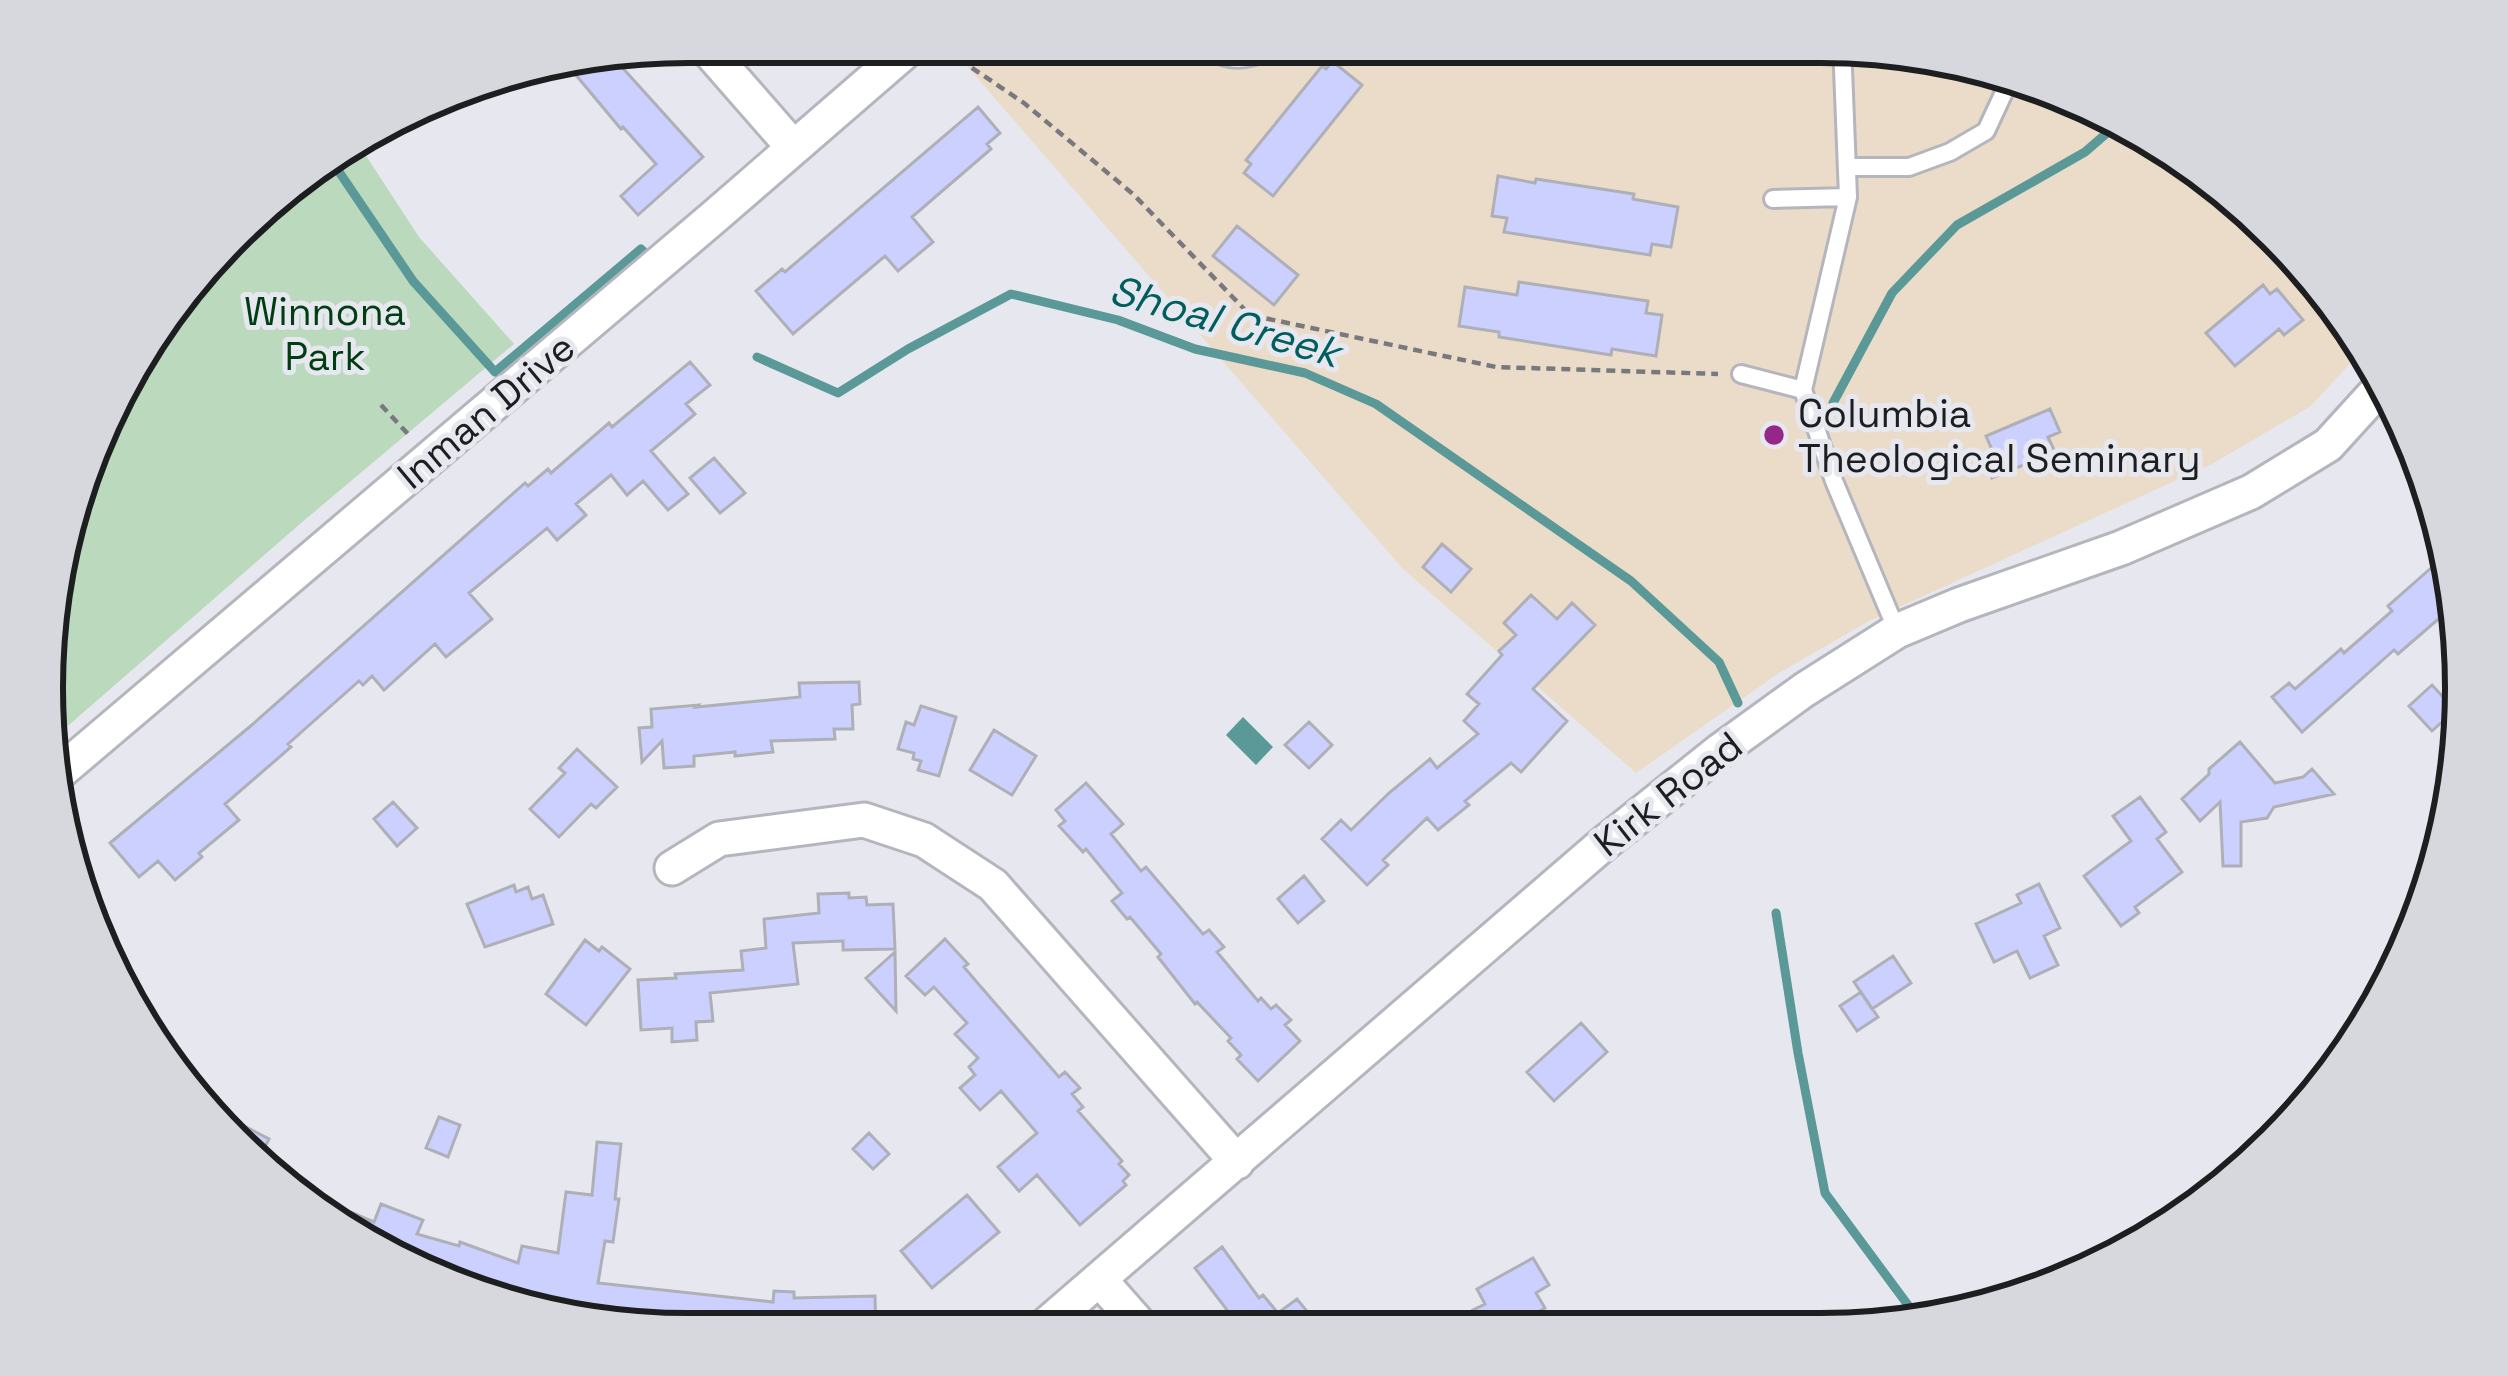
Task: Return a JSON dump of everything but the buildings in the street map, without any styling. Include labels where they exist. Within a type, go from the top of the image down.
[{"type":"street","points":[[719,63],[793,147]]},
{"type":"street","name":"Inman Drive","points":[[68,766],[891,63]]},
{"type":"street","name":"Kirk Road","points":[[1061,1313],[1602,845],[1821,678],[1897,631],[2121,548],[2251,493],[2328,445],[2372,396]]},
{"type":"street","points":[[672,868],[718,839],[864,820],[924,840],[993,885],[1237,1162]]},
{"type":"street","points":[[1100,1280],[1129,1313]]},
{"type":"lane","points":[[1843,64],[1848,197],[1803,390],[1834,481],[1897,631]]},
{"type":"lane","points":[[1847,167],[1910,167],[1950,152],[1986,131],[2005,91]]},
{"type":"lane","points":[[1773,199],[1848,197]]},
{"type":"lane","points":[[1741,374],[1803,390]]},
{"type":"path","points":[[965,63],[1024,103],[1133,194],[1250,315],[1496,367],[1741,374]]},
{"type":"path","points":[[381,405],[408,433]]},
{"type":"shaded area","name":"Columbia Theological Seminary","points":[[964,63],[1820,63],[1942,75],[2059,111],[2167,168],[2262,246],[2316,308],[2352,361],[2311,406],[2212,464],[1869,621],[1779,673],[1636,773],[1403,569]]},
{"type":"green space","name":"Winnona Park","points":[[364,153],[419,237],[514,344],[64,729],[64,647],[75,566],[96,487],[127,412],[168,341],[218,276],[276,218]]},
{"type":"water","points":[[1243,717],[1273,747],[1256,765],[1226,735]]},
{"type":"waterway","points":[[1833,403],[1892,293],[1957,225],[2085,152],[2107,133]]},
{"type":"waterway","name":"Shoal Creek","points":[[338,170],[413,281],[495,372],[641,249],[645,253]]},
{"type":"waterway","name":"Shoal Creek","points":[[757,357],[838,393],[1011,294],[1118,320],[1195,349],[1305,373],[1376,404],[1631,581],[1719,662],[1738,703]]},
{"type":"waterway","name":"Shoal Creek","points":[[1776,913],[1825,1193],[1909,1307]]},
{"type":"place","name":"Columbia Theological Seminary","points":[[1774,435]]}]
